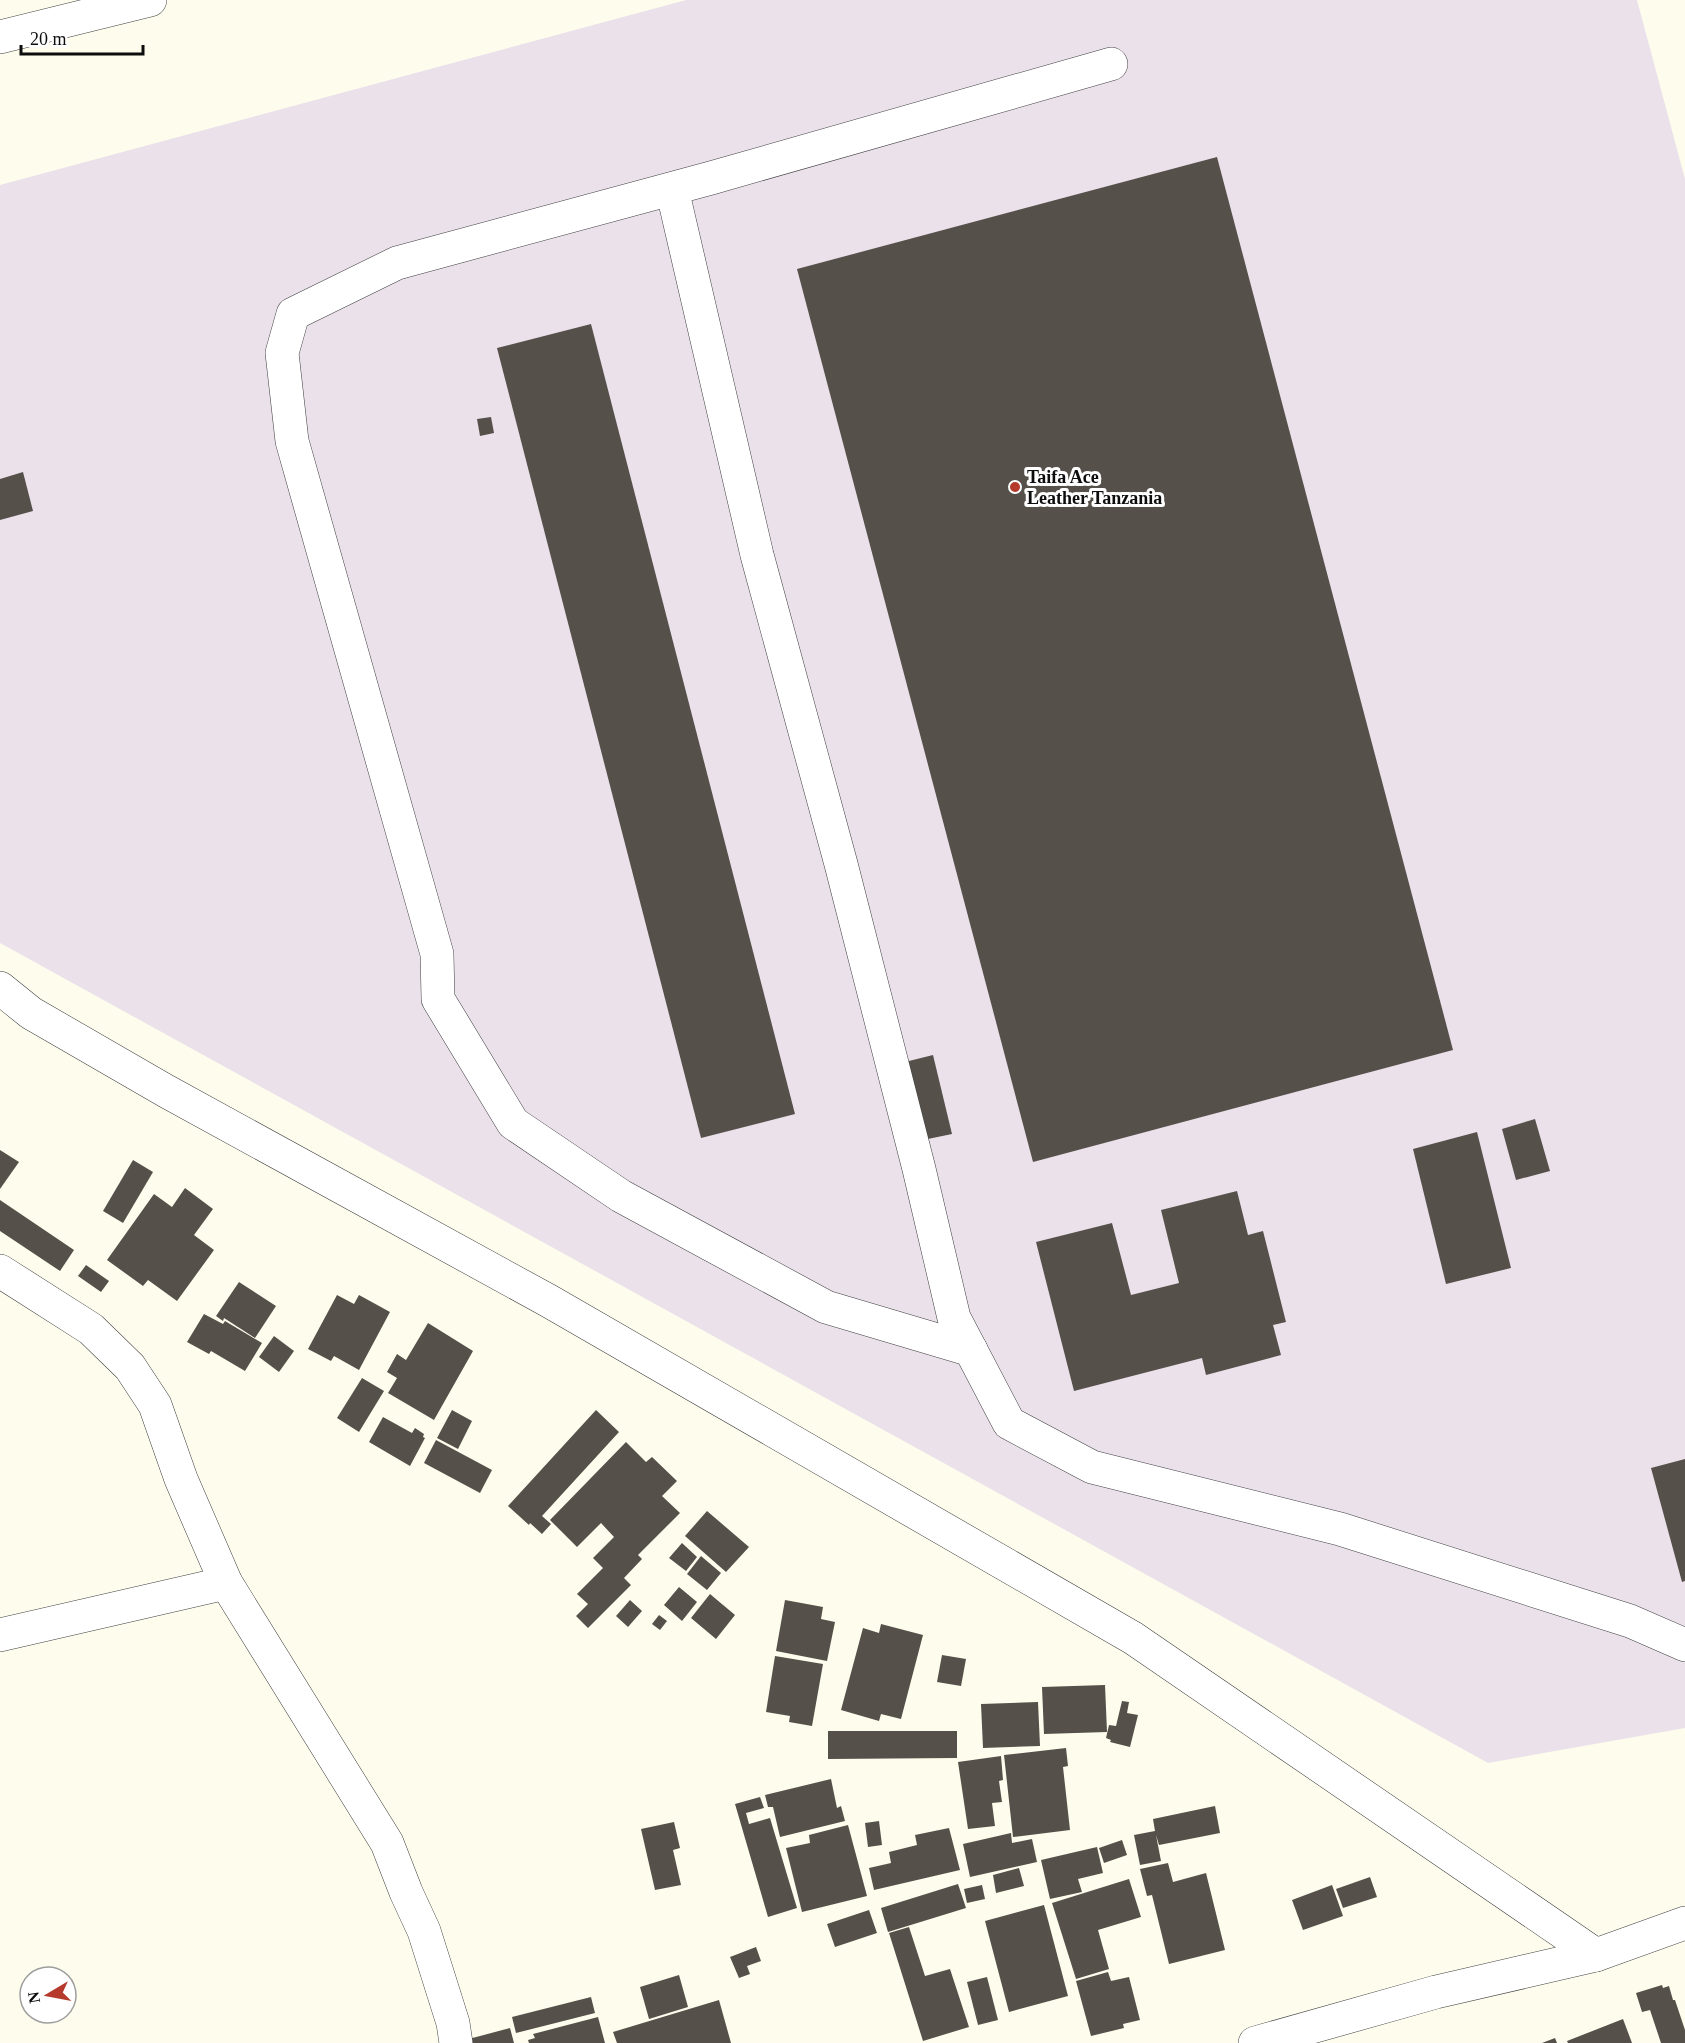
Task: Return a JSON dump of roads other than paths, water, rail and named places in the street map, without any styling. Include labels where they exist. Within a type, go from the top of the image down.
[{"type":"street","points":[[0,37],[150,0]]},
{"type":"street","points":[[971,1350],[826,1307],[621,1196],[513,1123],[438,999],[437,954],[292,441],[282,353],[293,314],[397,263],[672,189],[1111,64]]},
{"type":"street","points":[[672,189],[757,555],[841,864],[919,1168],[954,1318],[1009,1423],[1092,1467],[1340,1528],[1630,1621],[1685,1646]]},
{"type":"street","points":[[0,988],[31,1013],[166,1091],[560,1307],[1133,1638],[1596,1955]]},
{"type":"street","points":[[0,1271],[91,1329],[130,1366],[155,1405],[181,1479],[226,1583],[387,1843],[424,1931],[453,2023],[456,2043]]},
{"type":"street","points":[[0,1635],[226,1583]]},
{"type":"street","points":[[1255,2043],[1436,1992],[1596,1955],[1685,1923]]},
{"type":"place","name":"Taifa Ace Leather Tanzania","points":[[1015,487]]}]
